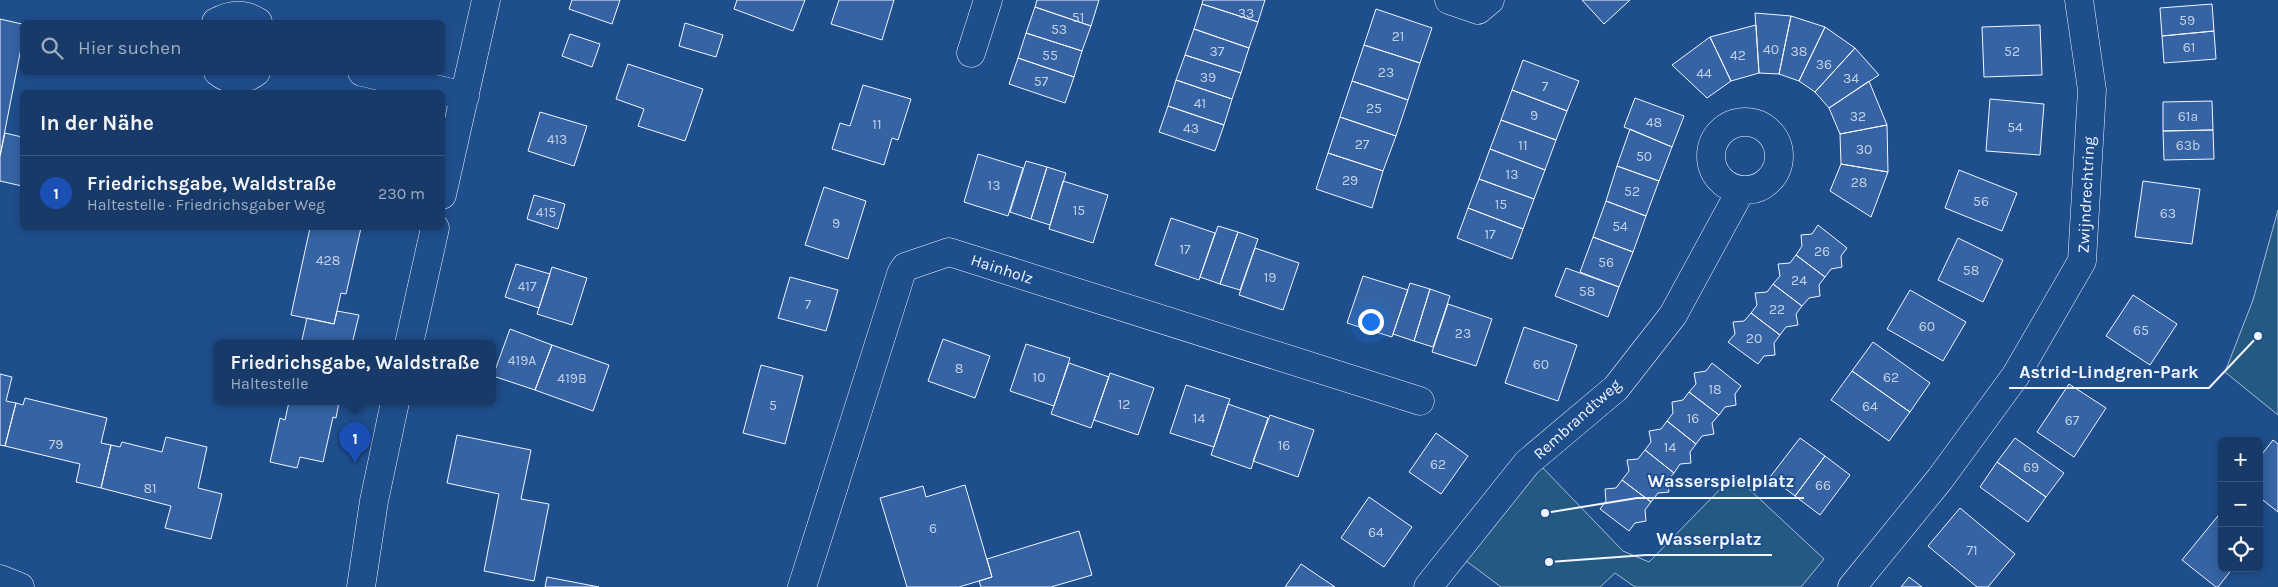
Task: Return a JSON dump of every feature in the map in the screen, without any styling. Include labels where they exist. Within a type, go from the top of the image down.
[{"type":"street","points":[[445,182],[486,0]]},
{"type":"street","points":[[971,52],[988,0]]},
{"type":"street","points":[[1449,0],[1478,10],[1490,0]]},
{"type":"street","name":"Zwijndrechtring","points":[[1852,587],[1940,480],[2016,375],[2082,261],[2092,90],[2079,0]]},
{"type":"street","points":[[220,20],[236,15],[254,20]]},
{"type":"street","points":[[224,75],[232,79],[242,79],[250,75]]},
{"type":"street","points":[[375,75],[439,90]]},
{"type":"street","points":[[445,91],[465,96]]},
{"type":"street","name":"Rembrandtweg","points":[[1428,587],[1527,464],[1616,388],[1673,314],[1741,190]]},
{"type":"street","points":[[409,340],[435,230]]},
{"type":"street","name":"Hainholz","points":[[802,587],[901,274],[905,267],[949,252],[1420,401]]},
{"type":"street","points":[[361,587],[374,501],[395,405]]},
{"type":"street","points":[[0,580],[20,587]]},
{"type":"shaded area","points":[[2278,210],[2278,415],[2225,372],[2253,300]]},
{"type":"shaded area","points":[[1542,467],[1623,551],[1649,562],[1734,475],[1824,559],[1801,587],[1635,587],[1615,573],[1600,587],[1501,587],[1465,560]]},
{"type":"building","points":[[572,0],[620,0],[612,24],[569,9]]},
{"type":"building","points":[[737,0],[805,0],[793,31],[734,9]]},
{"type":"building","points":[[839,0],[894,0],[882,40],[831,24]]},
{"type":"building","points":[[1037,0],[1099,0],[1091,26],[1035,7]]},
{"type":"building","points":[[1203,0],[1265,0],[1258,22],[1202,4]]},
{"type":"building","points":[[1582,0],[1630,0],[1604,24]]},
{"type":"building","points":[[1202,4],[1258,22],[1249,48],[1194,29]]},
{"type":"building","points":[[2212,4],[2214,31],[2162,36],[2160,8]]},
{"type":"building","points":[[1035,7],[1091,26],[1082,51],[1026,33]]},
{"type":"building","points":[[1376,9],[1432,28],[1420,63],[1364,45]]},
{"type":"building","points":[[1755,13],[1791,16],[1779,74],[1759,73]]},
{"type":"building","points":[[1791,16],[1825,27],[1799,81],[1779,74]]},
{"type":"building","points":[[0,19],[20,24],[20,53],[0,156]]},
{"type":"building","points":[[685,23],[723,35],[716,57],[679,46]]},
{"type":"building","points":[[1756,25],[1759,73],[1731,81],[1710,37]]},
{"type":"building","points":[[2040,25],[2042,75],[1984,77],[1982,27]]},
{"type":"building","points":[[1825,27],[1855,48],[1815,92],[1799,81]]},
{"type":"building","points":[[1194,29],[1249,48],[1241,73],[1185,55]]},
{"type":"building","points":[[2214,31],[2216,59],[2164,63],[2162,36]]},
{"type":"building","points":[[1026,33],[1082,51],[1074,77],[1018,58]]},
{"type":"building","points":[[570,34],[600,44],[592,67],[562,56]]},
{"type":"building","points":[[1710,37],[1731,81],[1707,98],[1672,65]]},
{"type":"building","points":[[1364,45],[1420,63],[1408,100],[1352,81]]},
{"type":"building","points":[[1855,48],[1879,75],[1829,108],[1815,92]]},
{"type":"building","points":[[1185,55],[1241,73],[1232,99],[1176,80]]},
{"type":"building","points":[[1018,58],[1074,77],[1065,103],[1009,84]]},
{"type":"building","points":[[1523,60],[1579,81],[1567,111],[1512,90]]},
{"type":"building","points":[[628,64],[703,89],[685,141],[638,126],[644,109],[616,99]]},
{"type":"building","points":[[1176,80],[1232,99],[1224,125],[1168,106]]},
{"type":"building","points":[[1352,81],[1408,100],[1396,136],[1340,117]]},
{"type":"building","points":[[1869,81],[1887,125],[1840,134],[1829,108]]},
{"type":"building","points":[[863,85],[911,99],[898,140],[892,138],[884,165],[832,149],[840,123],[850,126]]},
{"type":"building","points":[[1512,90],[1567,111],[1556,140],[1501,120]]},
{"type":"building","points":[[1635,98],[1684,116],[1672,147],[1624,127]]},
{"type":"building","points":[[1990,99],[2044,104],[2040,155],[1986,151]]},
{"type":"building","points":[[2212,101],[2213,130],[2163,131],[2163,102]]},
{"type":"building","points":[[1168,106],[1224,125],[1215,151],[1159,132]]},
{"type":"building","points":[[540,112],[587,126],[574,166],[528,151]]},
{"type":"building","points":[[1340,117],[1396,136],[1383,171],[1328,153]]},
{"type":"building","points":[[1501,120],[1556,140],[1545,170],[1490,149]]},
{"type":"building","points":[[1887,125],[1888,172],[1841,164],[1840,134]]},
{"type":"building","points":[[1630,129],[1672,147],[1659,181],[1617,166]]},
{"type":"building","points":[[2213,130],[2214,159],[2164,160],[2163,131]]},
{"type":"building","points":[[5,133],[20,137],[20,186],[0,181],[0,156]]},
{"type":"building","points":[[1490,149],[1545,170],[1534,199],[1479,179]]},
{"type":"building","points":[[1328,153],[1383,171],[1372,208],[1316,189]]},
{"type":"building","points":[[978,154],[1023,168],[1008,216],[964,202]]},
{"type":"building","points":[[1026,161],[1047,167],[1031,219],[1010,212]]},
{"type":"building","points":[[1841,164],[1888,172],[1871,217],[1830,191]]},
{"type":"building","points":[[1617,166],[1659,181],[1646,216],[1606,201]]},
{"type":"building","points":[[1047,167],[1066,173],[1050,225],[1031,219]]},
{"type":"building","points":[[1959,170],[2017,193],[2002,231],[1945,208]]},
{"type":"building","points":[[1479,179],[1534,199],[1523,229],[1468,208]]},
{"type":"building","points":[[1063,181],[1108,195],[1093,243],[1049,229]]},
{"type":"building","points":[[2143,181],[2200,189],[2192,244],[2135,237]]},
{"type":"building","points":[[824,187],[866,201],[848,259],[805,245]]},
{"type":"building","points":[[534,195],[565,204],[558,229],[527,219]]},
{"type":"building","points":[[1606,201],[1646,216],[1633,252],[1593,237]]},
{"type":"building","points":[[1468,208],[1523,229],[1512,259],[1457,238]]},
{"type":"building","points":[[1171,218],[1215,233],[1199,280],[1155,265]]},
{"type":"building","points":[[1818,225],[1847,248],[1841,256],[1842,267],[1831,269],[1825,277],[1796,255],[1802,246],[1801,235],[1812,234]]},
{"type":"building","points":[[1218,226],[1238,232],[1220,284],[1200,277]]},
{"type":"building","points":[[310,230],[361,230],[346,294],[341,293],[334,324],[291,315]]},
{"type":"building","points":[[1238,232],[1258,239],[1240,290],[1220,284]]},
{"type":"building","points":[[1593,237],[1633,252],[1619,287],[1580,272]]},
{"type":"building","points":[[1958,238],[2003,260],[1983,302],[1938,280]]},
{"type":"building","points":[[1255,248],[1299,263],[1283,310],[1239,295]]},
{"type":"building","points":[[1796,255],[1825,277],[1819,285],[1820,296],[1809,298],[1802,306],[1773,284],[1780,276],[1778,264],[1790,263]]},
{"type":"building","points":[[516,264],[550,274],[539,308],[505,297]]},
{"type":"building","points":[[552,267],[587,278],[572,325],[537,314]]},
{"type":"building","points":[[1566,268],[1619,287],[1608,317],[1555,296]]},
{"type":"building","points":[[1363,276],[1408,290],[1392,337],[1347,323]]},
{"type":"building","points":[[790,277],[838,290],[826,331],[778,318]]},
{"type":"building","points":[[1410,283],[1430,289],[1414,341],[1393,334]]},
{"type":"building","points":[[1773,284],[1802,306],[1796,314],[1798,325],[1786,327],[1780,335],[1751,313],[1757,305],[1755,293],[1767,292]]},
{"type":"building","points":[[1430,289],[1450,296],[1433,347],[1414,341]]},
{"type":"building","points":[[1910,290],[1966,322],[1943,361],[1887,329]]},
{"type":"building","points":[[2133,295],[2177,324],[2150,365],[2106,336]]},
{"type":"building","points":[[1448,304],[1492,319],[1476,366],[1432,352]]},
{"type":"building","points":[[337,311],[359,315],[353,340],[302,340],[307,318],[334,324]]},
{"type":"building","points":[[1751,313],[1780,335],[1774,343],[1775,355],[1764,356],[1758,364],[1728,342],[1735,334],[1733,322],[1744,321]]},
{"type":"building","points":[[1524,327],[1577,345],[1558,401],[1505,383]]},
{"type":"building","points":[[510,329],[552,345],[535,390],[496,377],[496,368]]},
{"type":"building","points":[[943,339],[990,356],[975,398],[928,381]]},
{"type":"building","points":[[1873,342],[1930,383],[1910,412],[1852,371]]},
{"type":"building","points":[[1026,344],[1070,358],[1054,406],[1010,391]]},
{"type":"building","points":[[552,345],[609,365],[593,411],[535,390]]},
{"type":"building","points":[[1069,363],[1109,377],[1091,428],[1051,414]]},
{"type":"building","points":[[1712,363],[1741,386],[1735,394],[1736,405],[1725,407],[1719,415],[1689,392],[1696,384],[1694,373],[1706,371]]},
{"type":"building","points":[[761,365],[803,376],[785,444],[743,433]]},
{"type":"building","points":[[1852,371],[1910,412],[1889,441],[1831,400]]},
{"type":"building","points":[[1110,373],[1154,388],[1138,435],[1094,420]]},
{"type":"building","points":[[0,374],[12,377],[6,401],[16,403],[5,446],[0,445]]},
{"type":"building","points":[[2069,384],[2106,408],[2074,457],[2037,432]]},
{"type":"building","points":[[1186,385],[1230,399],[1214,447],[1170,433]]},
{"type":"building","points":[[1689,392],[1719,415],[1712,423],[1714,434],[1702,436],[1696,444],[1667,421],[1673,413],[1672,402],[1683,400]]},
{"type":"building","points":[[25,398],[107,418],[101,443],[111,445],[101,488],[76,482],[80,464],[5,446],[16,403],[23,405]]},
{"type":"building","points":[[1228,404],[1268,418],[1251,469],[1211,455]]},
{"type":"building","points":[[288,405],[338,405],[336,418],[333,417],[323,462],[300,457],[297,468],[270,462],[280,418],[285,420]]},
{"type":"building","points":[[1270,415],[1314,430],[1298,477],[1253,461]]},
{"type":"building","points":[[1667,421],[1696,444],[1690,452],[1691,463],[1680,464],[1674,473],[1645,450],[1651,442],[1649,431],[1661,429]]},
{"type":"building","points":[[1436,433],[1468,456],[1441,494],[1409,472]]},
{"type":"building","points":[[457,435],[531,450],[521,499],[549,504],[534,581],[484,571],[499,494],[447,483]]},
{"type":"building","points":[[166,437],[207,447],[198,488],[222,494],[211,539],[165,528],[171,506],[101,488],[111,445],[120,447],[122,442],[162,452]]},
{"type":"building","points":[[1800,438],[1825,456],[1795,496],[1770,477]]},
{"type":"building","points":[[2015,438],[2064,473],[2046,497],[1997,462]]},
{"type":"building","points":[[2273,440],[2278,444],[2278,512],[2263,500],[2263,453]]},
{"type":"building","points":[[1645,450],[1674,473],[1667,481],[1669,492],[1658,493],[1651,502],[1622,480],[1629,471],[1627,460],[1638,459]]},
{"type":"building","points":[[1825,456],[1850,475],[1820,515],[1795,496]]},
{"type":"building","points":[[1997,462],[2046,497],[2028,522],[1980,487]]},
{"type":"building","points":[[1622,480],[1651,502],[1645,510],[1646,521],[1635,523],[1629,531],[1600,509],[1606,501],[1605,489],[1616,488]]},
{"type":"building","points":[[965,485],[992,577],[959,587],[907,587],[880,498],[923,486],[926,497]]},
{"type":"building","points":[[1369,497],[1412,527],[1384,567],[1341,538]]},
{"type":"building","points":[[1960,508],[2015,554],[1988,587],[1977,587],[1928,546]]},
{"type":"building","points":[[2218,516],[2218,572],[2230,572],[2218,587],[2182,560]]},
{"type":"building","points":[[1079,531],[1092,575],[1051,587],[981,587],[979,581],[992,577],[987,559]]},
{"type":"building","points":[[1301,564],[1335,587],[1285,587]]},
{"type":"building","points":[[547,577],[599,587],[545,587]]},
{"type":"building","points":[[1909,577],[1922,587],[1901,587]]},
{"type":"place","name":"Astrid-Lindgren-Park","points":[[2258,336]]},
{"type":"place","name":"Friedrichsgabe, Waldstraße","points":[[355,463]]},
{"type":"place","name":"Wasserspielplatz","points":[[1545,513]]},
{"type":"place","name":"Wasserplatz","points":[[1549,562]]}]
